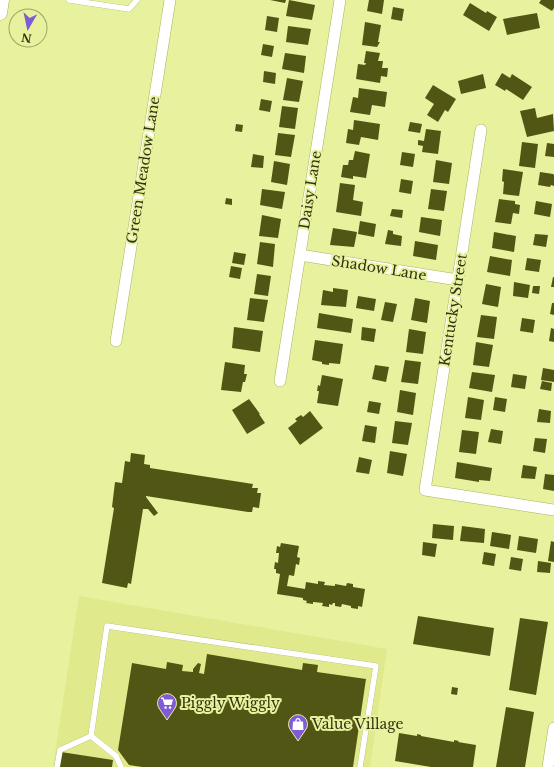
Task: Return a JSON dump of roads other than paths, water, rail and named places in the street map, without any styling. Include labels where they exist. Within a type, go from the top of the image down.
[{"type":"street","points":[[0,13],[2,0]]},
{"type":"street","name":"Green Meadow Lane","points":[[116,340],[170,0]]},
{"type":"street","name":"Daisy Lane","points":[[280,381],[340,0]]},
{"type":"street","name":"Kentucky Street","points":[[481,130],[425,490],[554,510]]},
{"type":"street","name":"Shadow Lane","points":[[300,255],[458,280]]},
{"type":"street","points":[[548,767],[554,728]]},
{"type":"lane","points":[[69,0],[129,9],[137,0]]},
{"type":"lane","points":[[91,736],[107,626],[376,666],[360,767]]},
{"type":"lane","points":[[57,767],[60,750],[91,736]]},
{"type":"lane","points":[[91,736],[116,756],[121,767]]},
{"type":"place","name":"Piggly Wiggly","points":[[167,720]]},
{"type":"place","name":"Value Village","points":[[298,741]]}]
